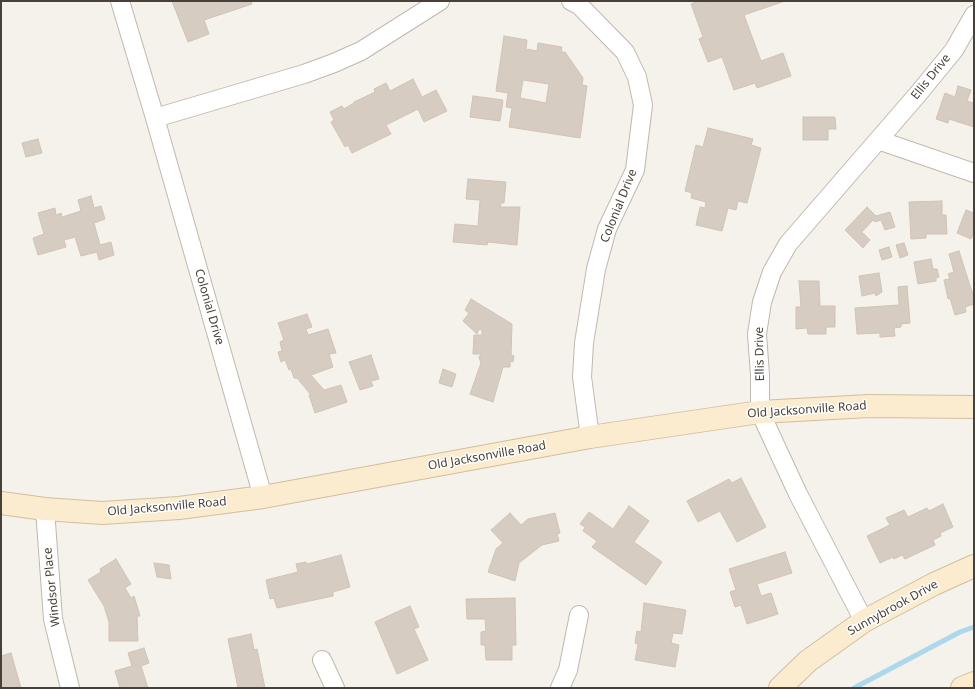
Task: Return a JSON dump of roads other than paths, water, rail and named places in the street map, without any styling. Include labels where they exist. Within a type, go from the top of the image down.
[{"type":"main road","name":"Old Jacksonville Road","points":[[1,503],[45,510],[102,513],[179,508],[263,497],[590,437],[760,412],[869,406],[974,407]]},
{"type":"main road","name":"Sunnybrook Drive","points":[[780,688],[808,661],[864,621],[934,584],[974,566]]},
{"type":"main road","points":[[962,688],[974,683]]},
{"type":"street","name":"Colonial Drive","points":[[120,1],[155,118],[263,497]]},
{"type":"street","points":[[155,118],[304,74],[334,63],[360,50],[440,1]]},
{"type":"street","name":"Colonial Drive","points":[[571,1],[585,10],[625,52],[637,77],[643,105],[635,170],[608,229],[596,269],[584,343],[582,377],[590,437]]},
{"type":"street","name":"Ellis Drive","points":[[864,621],[798,494],[760,412],[760,375],[757,334],[762,302],[772,272],[788,244],[954,50],[974,15]]},
{"type":"street","points":[[878,140],[974,173]]},
{"type":"street","name":"Windsor Place","points":[[45,510],[53,619],[70,688]]},
{"type":"street","points":[[560,688],[568,670],[579,615]]},
{"type":"street","points":[[322,660],[335,688]]},
{"type":"waterway","points":[[854,688],[960,632],[974,627]]}]
